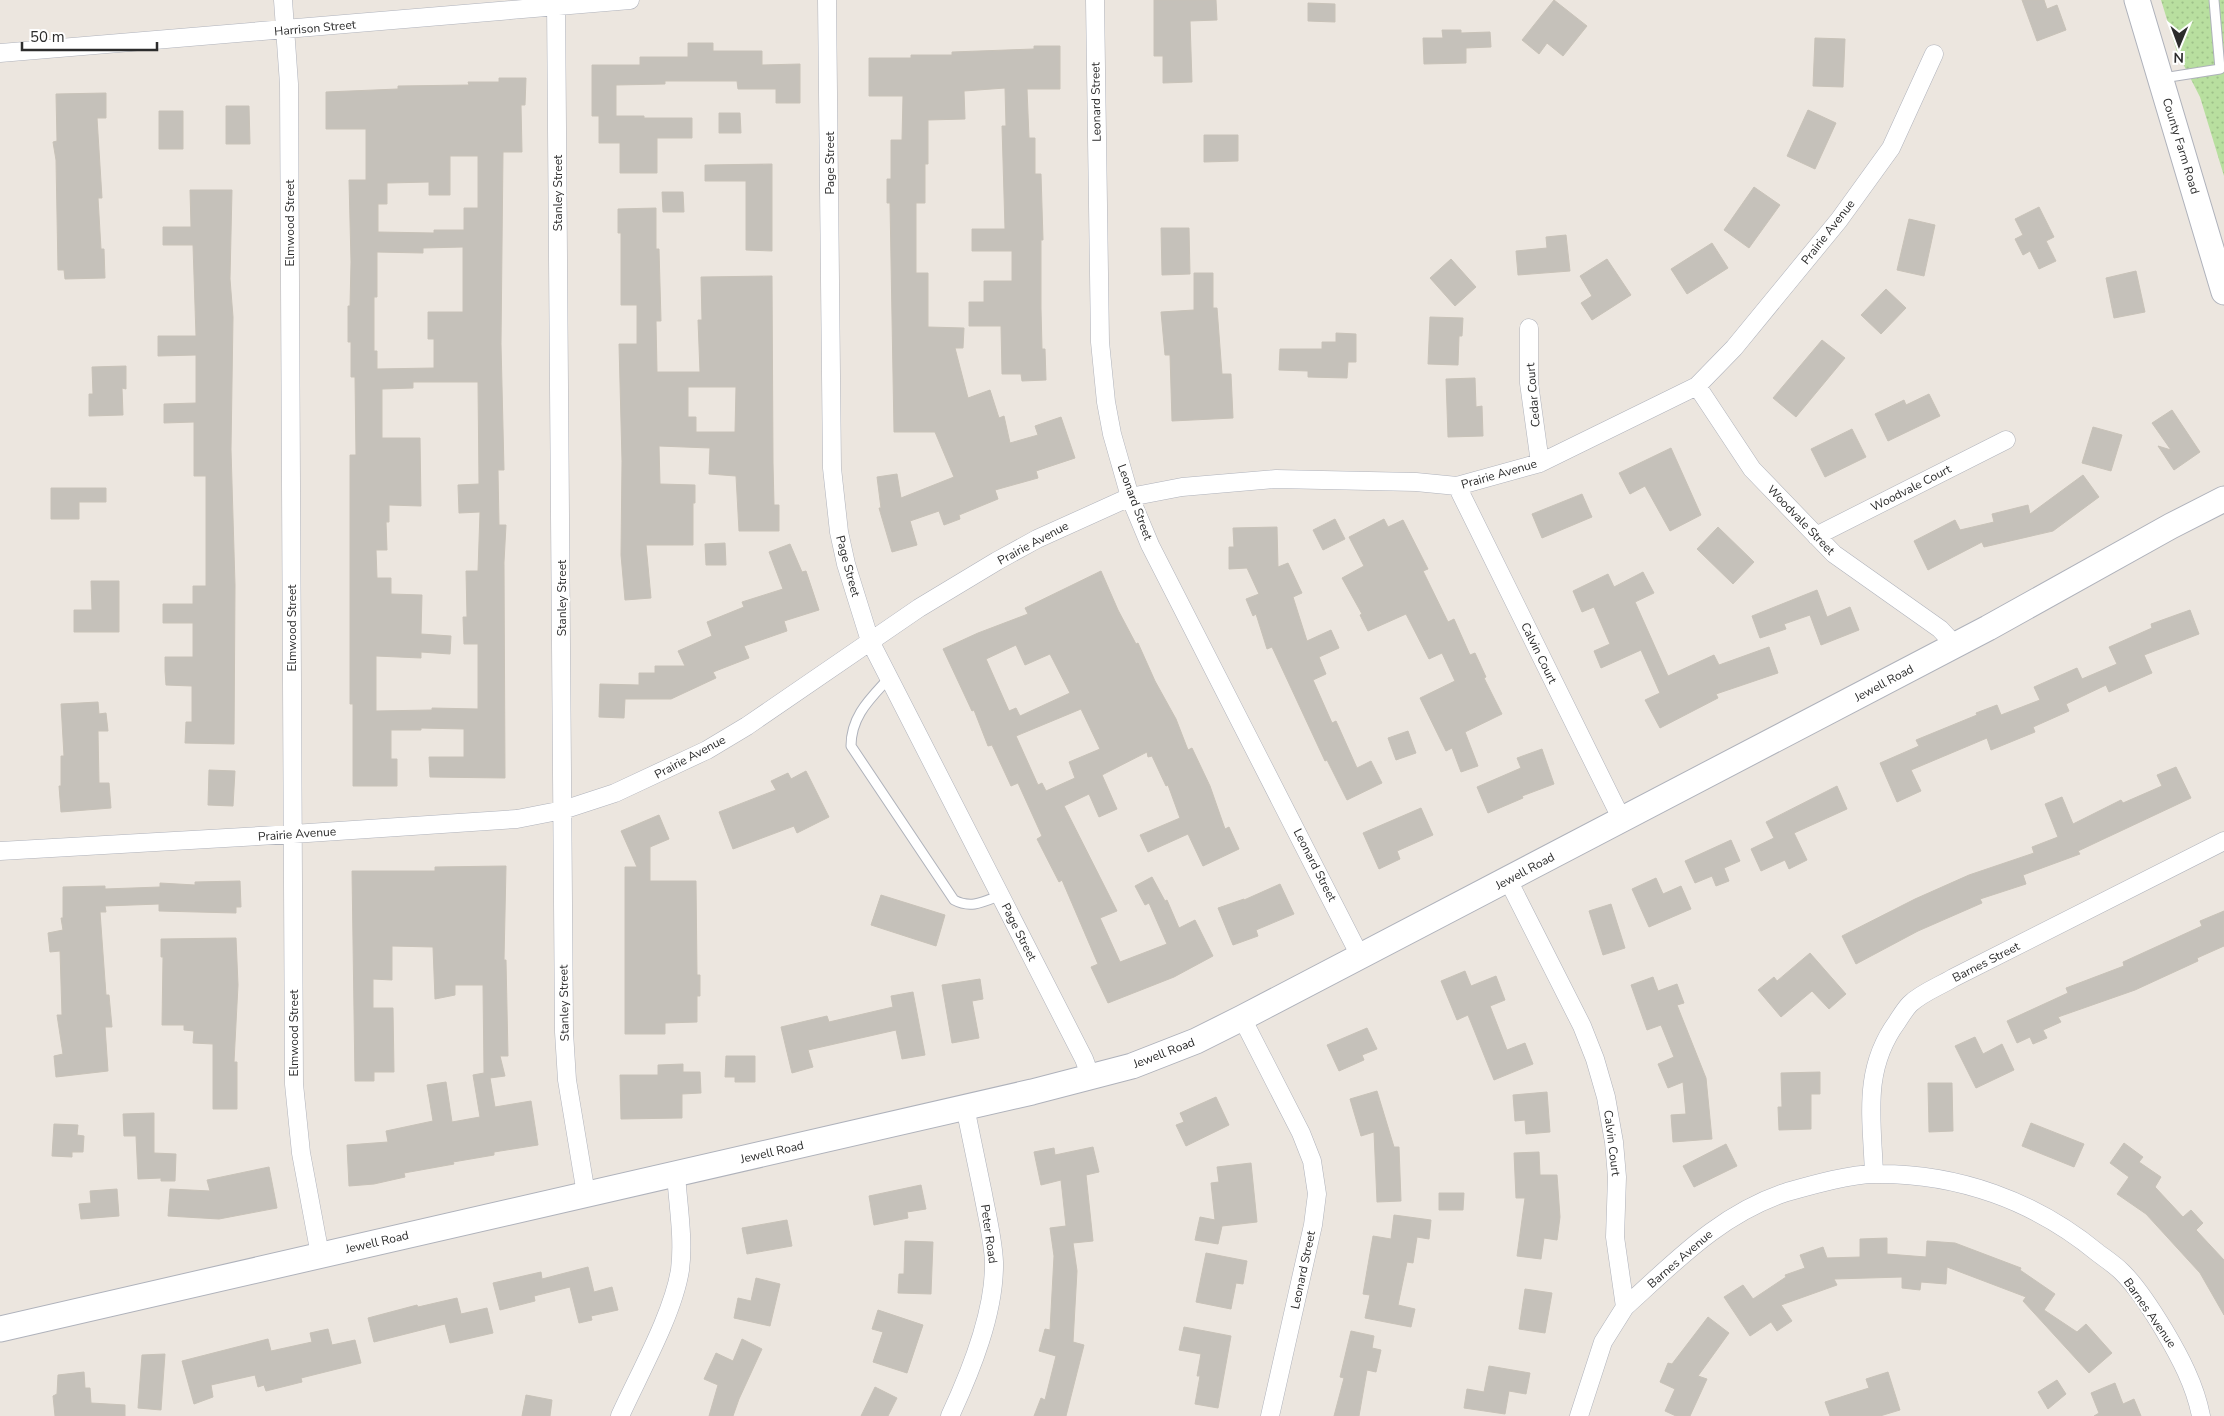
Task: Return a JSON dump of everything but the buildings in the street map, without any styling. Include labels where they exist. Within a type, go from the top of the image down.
[{"type":"street","name":"Elmwood Street","points":[[283,0],[289,93],[294,1084],[301,1153],[320,1255]]},
{"type":"street","name":"Harrison Street","points":[[0,54],[286,31],[557,3],[630,0]]},
{"type":"street","name":"Page Street","points":[[827,0],[833,484],[839,532],[846,564],[870,641],[1084,1058],[1091,1078]]},
{"type":"street","name":"Leonard Street","points":[[1094,0],[1100,342],[1106,402],[1112,434],[1130,497],[1150,545],[1360,956]]},
{"type":"street","name":"County Farm Road","points":[[2137,0],[2224,292]]},
{"type":"street","name":"Stanley Street","points":[[557,3],[564,810],[564,1032],[567,1080],[586,1194]]},
{"type":"street","name":"Prairie Avenue","points":[[0,851],[293,834],[517,818],[564,810],[615,793],[707,750],[747,726],[918,608],[1038,539],[1100,509],[1130,497],[1182,487],[1276,479],[1416,482],[1457,486],[1540,463],[1697,386],[1734,348],[1851,204],[1891,148],[1934,54]]},
{"type":"street","name":"Cedar Court","points":[[1530,328],[1529,383],[1540,463]]},
{"type":"street","name":"Woodvale Street","points":[[1697,386],[1752,469],[1816,536],[1834,554],[1940,629],[1955,645]]},
{"type":"street","name":"Woodvale Court","points":[[1816,536],[2006,440]]},
{"type":"street","name":"Calvin Court","points":[[1457,486],[1622,820]]},
{"type":"street","name":"Jewell Road","points":[[0,1329],[1091,1078],[1160,1055],[1242,1018],[1508,880],[1955,645],[2171,526],[2224,499]]},
{"type":"street","name":"Barnes Street","points":[[1874,1174],[1872,1076],[1884,1041],[1910,1003],[1953,978],[2224,841]]},
{"type":"street","name":"Calvin Court","points":[[1508,880],[1582,1026],[1595,1059],[1606,1097],[1614,1142],[1617,1177],[1614,1237],[1625,1307]]},
{"type":"street","name":"Leonard Street","points":[[1242,1018],[1301,1134],[1312,1162],[1317,1194],[1313,1224],[1270,1416]]},
{"type":"street","name":"Peter Road","points":[[950,1416],[970,1369],[982,1332],[991,1290],[994,1264],[990,1226],[965,1107]]},
{"type":"street","points":[[620,1416],[662,1324],[674,1294],[680,1272],[682,1254],[676,1174]]},
{"type":"street","name":"Barnes Avenue","points":[[1625,1307],[1709,1232],[1761,1203],[1786,1193],[1826,1182],[1874,1174],[1926,1177],[1984,1190],[2034,1209],[2080,1238],[2122,1272],[2154,1314],[2177,1351],[2200,1409]]},
{"type":"street","points":[[1579,1416],[1603,1342],[1625,1307]]},
{"type":"lane","points":[[2160,78],[2220,68],[2214,0]]},
{"type":"lane","points":[[889,678],[862,707],[851,736],[851,746],[954,900],[964,905],[979,903],[1001,895]]},
{"type":"green space","points":[[2161,0],[2224,0],[2224,176],[2200,97],[2177,52]]}]
